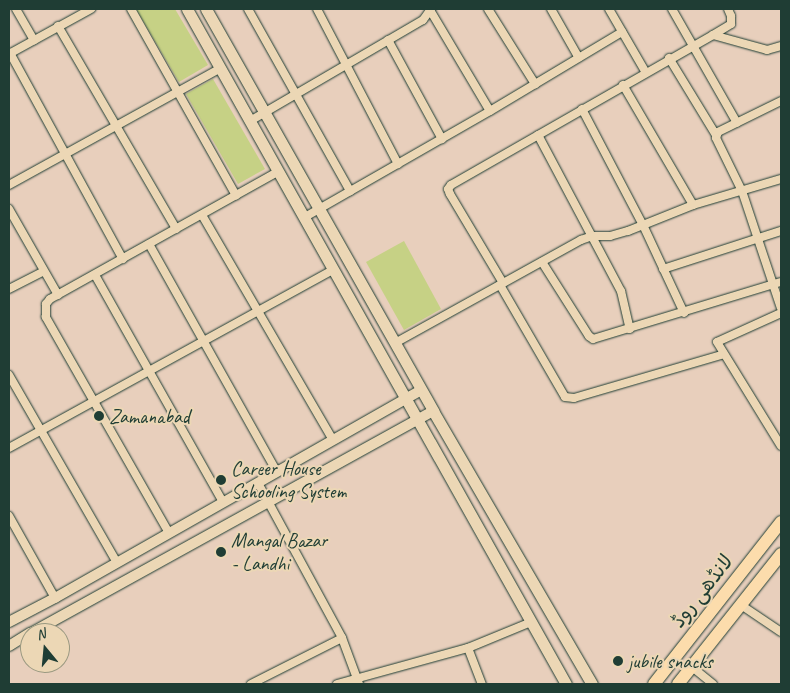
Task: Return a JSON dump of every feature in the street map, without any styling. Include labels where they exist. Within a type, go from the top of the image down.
[{"type":"main road","points":[[187,9],[566,684]]},
{"type":"main road","points":[[206,9],[266,112],[433,411],[592,684]]},
{"type":"main road","name":"لانڈھی روڈ","points":[[654,684],[781,522]]},
{"type":"main road","name":"لانڈھی روڈ","points":[[678,684],[781,554]]},
{"type":"street","points":[[16,9],[34,40]]},
{"type":"street","points":[[131,9],[236,195]]},
{"type":"street","points":[[248,9],[350,191]]},
{"type":"street","points":[[318,9],[398,164]]},
{"type":"street","points":[[250,121],[423,20],[430,9],[490,111]]},
{"type":"street","points":[[488,9],[535,84]]},
{"type":"street","points":[[551,9],[579,58]]},
{"type":"street","points":[[610,9],[645,72]]},
{"type":"street","points":[[672,9],[737,123]]},
{"type":"street","points":[[724,354],[569,398],[562,395],[448,189],[451,185],[731,24],[729,9]]},
{"type":"street","points":[[86,10],[9,53],[123,259]]},
{"type":"street","points":[[58,26],[176,229]]},
{"type":"street","points":[[305,217],[490,111],[622,32]]},
{"type":"street","points":[[713,35],[767,50],[781,46]]},
{"type":"street","points":[[388,40],[442,139]]},
{"type":"street","points":[[669,58],[716,135],[717,142],[742,191],[781,308]]},
{"type":"street","points":[[9,185],[221,68]]},
{"type":"street","points":[[623,85],[693,205]]},
{"type":"street","points":[[716,135],[781,101]]},
{"type":"street","points":[[582,109],[643,225],[684,313]]},
{"type":"street","points":[[538,135],[620,291],[630,328]]},
{"type":"street","points":[[169,533],[46,317],[46,304],[58,295],[279,171]]},
{"type":"street","points":[[395,343],[592,236],[610,236],[693,205],[781,179]]},
{"type":"street","points":[[9,209],[58,295]]},
{"type":"street","points":[[202,214],[333,440]]},
{"type":"street","points":[[664,269],[781,231]]},
{"type":"street","points":[[149,244],[277,472]]},
{"type":"street","points":[[542,262],[591,338],[684,313],[781,282]]},
{"type":"street","points":[[9,448],[42,432],[334,269]]},
{"type":"street","points":[[9,289],[44,271]]},
{"type":"street","points":[[95,275],[223,502]]},
{"type":"street","points":[[781,313],[717,342],[781,446]]},
{"type":"street","points":[[9,375],[117,563]]},
{"type":"street","points":[[9,622],[55,598],[421,390]]},
{"type":"street","points":[[48,623],[433,411]]},
{"type":"street","points":[[258,483],[269,500],[342,638],[358,681]]},
{"type":"street","points":[[9,516],[55,598]]},
{"type":"street","points":[[740,606],[781,632]]},
{"type":"street","points":[[337,684],[358,681],[468,648],[531,622]]},
{"type":"street","points":[[251,684],[342,638]]},
{"type":"street","points":[[9,646],[20,639]]},
{"type":"street","points":[[468,648],[482,684]]},
{"type":"street","points":[[692,667],[713,684]]},
{"type":"green space","points":[[136,9],[175,9],[208,65],[179,82]]},
{"type":"green space","points":[[213,79],[265,169],[238,184],[186,94]]},
{"type":"green space","points":[[404,241],[441,309],[404,330],[366,262]]},
{"type":"place","name":"Zamanabad","points":[[99,416]]},
{"type":"place","name":"Career House Schooling System","points":[[221,480]]},
{"type":"place","name":"Mangal Bazar - Landhi","points":[[221,552]]},
{"type":"place","name":"jubile snacks","points":[[618,661]]}]
